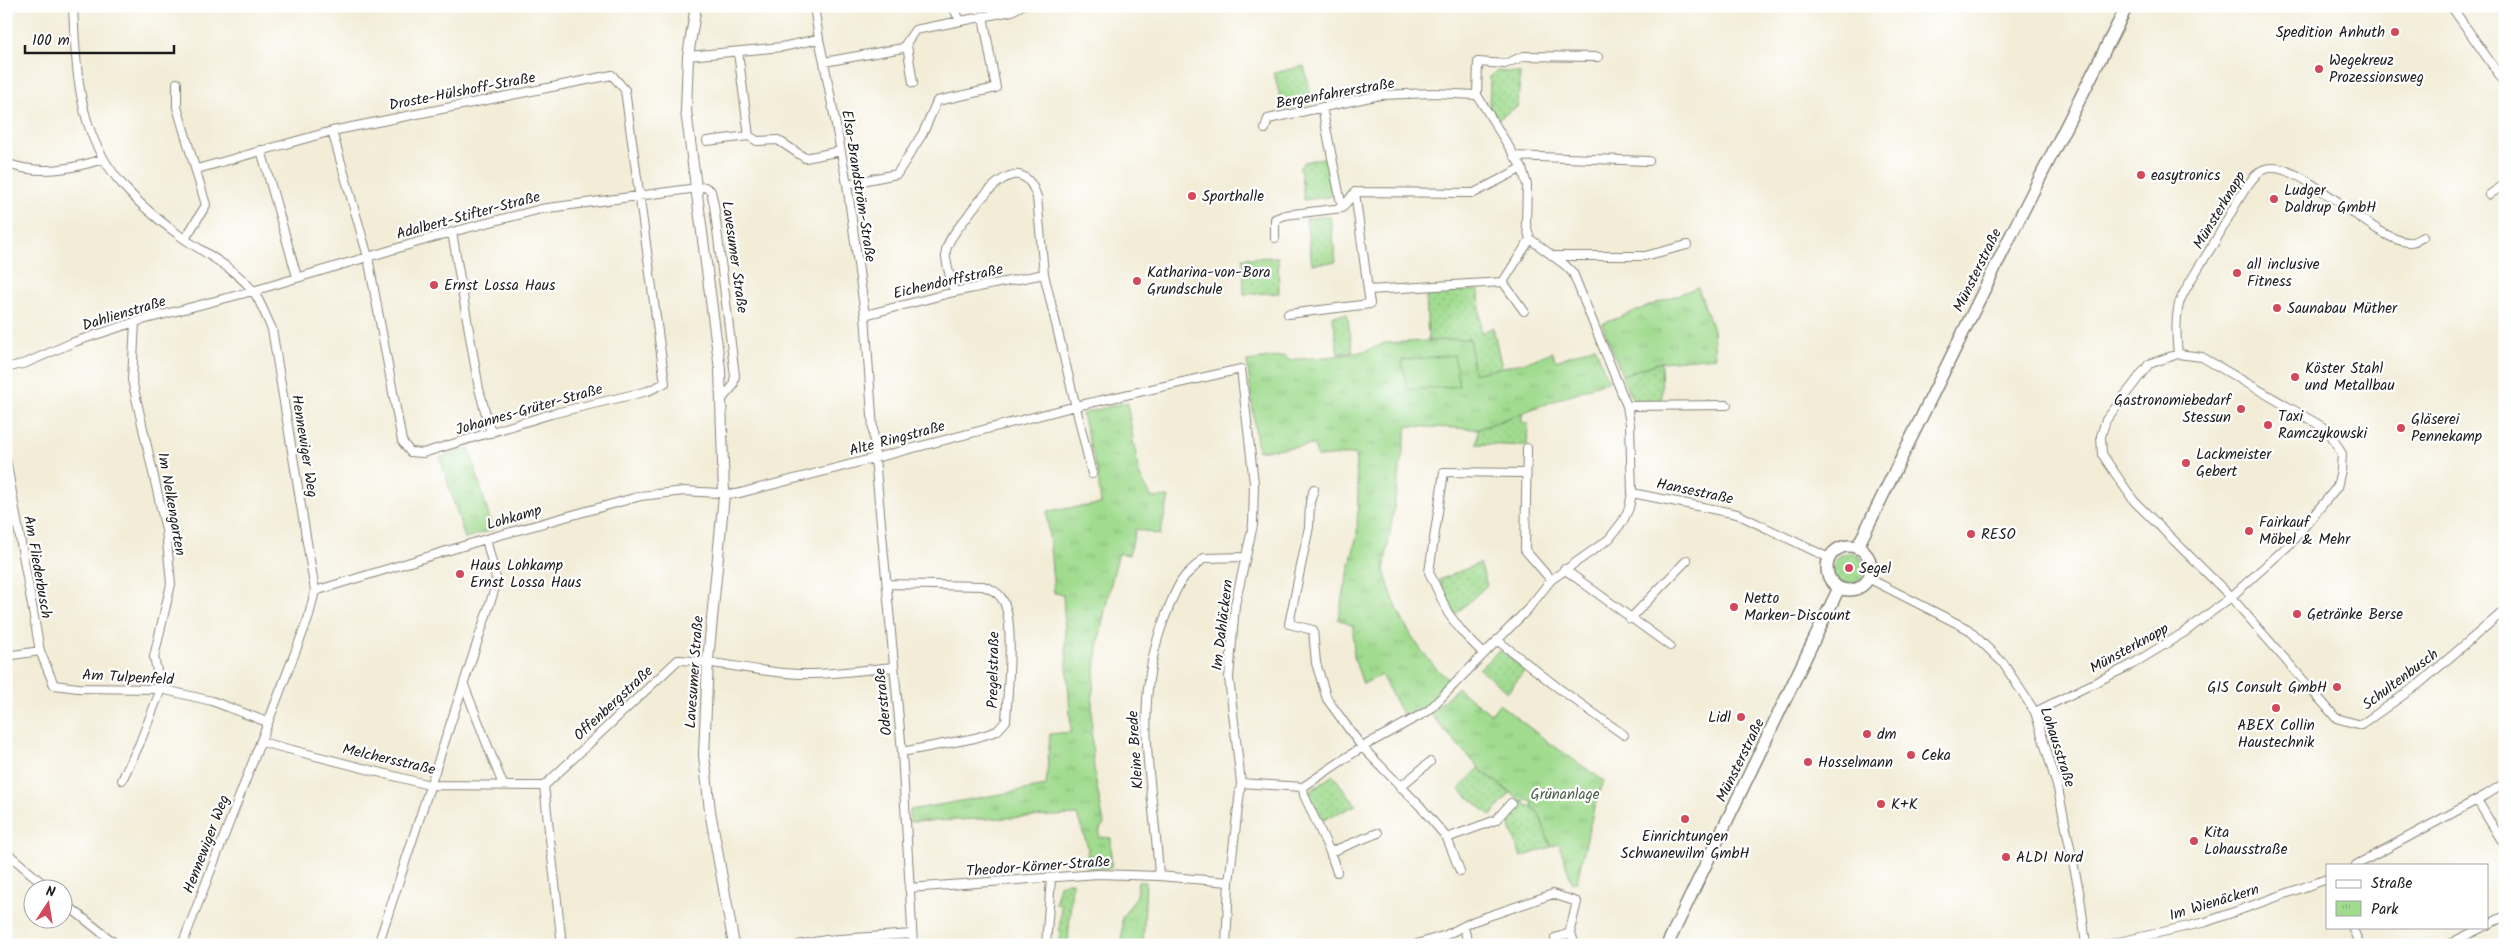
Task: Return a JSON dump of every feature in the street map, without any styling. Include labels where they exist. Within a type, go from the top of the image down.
[{"type":"main road","name":"Münsterstraße","points":[[1857,548],[2126,6]]},
{"type":"main road","points":[[1841,548],[1857,548],[1864,553],[1869,561],[1870,570],[1868,578],[1856,589],[1839,588],[1832,583],[1828,575],[1829,558],[1841,548]]},
{"type":"main road","name":"Münsterstraße","points":[[1666,945],[1839,588]]},
{"type":"street","name":"Hennewiger Weg","points":[[73,6],[76,50],[84,110],[89,132],[103,159],[117,180],[135,199],[185,239],[230,271],[253,291],[272,328],[315,591],[308,619],[182,945]]},
{"type":"street","name":"Lavesumer Straße","points":[[696,6],[688,56],[686,111],[720,369],[724,495],[708,660],[704,755],[710,811],[734,945]]},
{"type":"street","name":"Elsa-Brandström-Straße","points":[[814,6],[847,184],[865,315]]},
{"type":"street","points":[[952,6],[960,20]]},
{"type":"street","points":[[824,62],[903,48],[907,45],[915,30],[1012,11],[1022,6]]},
{"type":"street","points":[[2451,6],[2505,83]]},
{"type":"street","points":[[847,184],[897,174],[922,133],[937,100],[996,88],[983,16]]},
{"type":"street","points":[[688,56],[782,47],[819,39]]},
{"type":"street","points":[[907,45],[913,84]]},
{"type":"street","points":[[738,52],[749,136]]},
{"type":"street","points":[[1241,784],[1303,787],[1362,747],[1428,711],[1527,610],[1550,580],[1609,538],[1618,529],[1629,508],[1632,493],[1630,424],[1627,406],[1573,273],[1530,239],[1526,224],[1527,185],[1522,168],[1477,95],[1478,62],[1505,64],[1524,56],[1598,57]]},
{"type":"street","name":"Droste-Hülshoff-Straße","points":[[197,169],[332,131],[612,75],[625,90],[639,194]]},
{"type":"street","points":[[177,83],[177,107],[197,169],[206,205],[185,239]]},
{"type":"street","name":"Bergenfahrerstraße","points":[[1265,129],[1268,119],[1380,96],[1434,93],[1477,95]]},
{"type":"street","points":[[1322,107],[1342,208]]},
{"type":"street","points":[[332,131],[368,257]]},
{"type":"street","points":[[707,141],[749,136],[757,141],[778,140],[804,158],[841,151]]},
{"type":"street","points":[[261,150],[297,278]]},
{"type":"street","points":[[1514,156],[1649,161]]},
{"type":"street","points":[[6,163],[28,170],[44,171],[103,159]]},
{"type":"street","name":"Münsterknapp","points":[[2178,354],[2175,326],[2179,302],[2256,174],[2263,170],[2276,167],[2291,171],[2393,238],[2410,243],[2423,237]]},
{"type":"street","points":[[1355,192],[1474,193],[1522,168]]},
{"type":"street","points":[[954,292],[946,252],[951,240],[991,186],[1001,178],[1016,175],[1026,178],[1033,185],[1037,197],[1044,274],[1092,474]]},
{"type":"street","points":[[2489,195],[2505,184]]},
{"type":"street","name":"Lavesumer Straße","points":[[696,187],[705,187],[711,191],[723,272],[735,376],[733,386],[722,399]]},
{"type":"street","name":"Adalbert-Stifter-Straße","points":[[253,291],[452,232],[541,209],[696,187]]},
{"type":"street","points":[[1275,238],[1276,219],[1285,215],[1342,208],[1355,192]]},
{"type":"street","points":[[1288,314],[1370,304],[1355,192]]},
{"type":"street","name":"Johannes-Grüter-Straße","points":[[368,257],[404,446],[410,452],[423,453],[551,414],[648,391],[665,383],[639,194]]},
{"type":"street","points":[[452,232],[478,389],[491,433]]},
{"type":"street","points":[[1502,282],[1530,239]]},
{"type":"street","points":[[1553,256],[1644,256],[1687,245]]},
{"type":"street","name":"Eichendorffstraße","points":[[865,315],[954,292],[1044,274]]},
{"type":"street","points":[[1368,290],[1502,282]]},
{"type":"street","points":[[1502,282],[1524,311]]},
{"type":"street","name":"Dahlienstraße","points":[[6,368],[26,363],[74,342],[135,322],[253,291]]},
{"type":"street","points":[[865,315],[875,458]]},
{"type":"street","name":"Im Nelkengarten","points":[[135,322],[132,380],[166,530],[171,584],[154,657],[161,690]]},
{"type":"street","name":"Münsterknapp","points":[[2034,712],[2131,665],[2185,632],[2231,597],[2290,544],[2337,487],[2342,454],[2328,430],[2202,357],[2178,354],[2149,364],[2106,420],[2101,436],[2102,454],[2134,501],[2231,597]]},
{"type":"street","name":"Alte Ringstraße","points":[[724,495],[736,494],[1076,406],[1241,369]]},
{"type":"street","name":"Im Dahläckern","points":[[1226,945],[1229,882],[1241,784],[1229,678],[1235,605],[1253,525],[1254,484],[1241,369]]},
{"type":"street","points":[[1627,406],[1727,405]]},
{"type":"street","points":[[1527,448],[1525,473],[1525,550],[1550,580]]},
{"type":"street","name":"Oderstraße","points":[[875,458],[902,752],[913,945]]},
{"type":"street","name":"Am Fliederbusch","points":[[6,459],[40,651]]},
{"type":"street","points":[[1484,654],[1463,633],[1448,614],[1429,572],[1444,472],[1525,473]]},
{"type":"street","points":[[1314,489],[1310,502],[1309,527],[1289,624],[1313,630],[1316,663],[1327,698],[1362,747],[1420,806],[1447,838],[1460,871]]},
{"type":"street","name":"Lohkamp","points":[[315,591],[486,539],[641,496],[684,492],[724,495]]},
{"type":"street","name":"Hansestraße","points":[[1632,493],[1737,514],[1829,558]]},
{"type":"street","points":[[378,945],[497,582],[486,539]]},
{"type":"street","name":"Kleine Brede","points":[[1159,876],[1145,708],[1152,658],[1175,592],[1184,577],[1204,558],[1246,557]]},
{"type":"street","points":[[1630,619],[1687,560]]},
{"type":"street","points":[[1564,569],[1630,619],[1670,646]]},
{"type":"street","name":"Lohausstraße","points":[[1868,578],[1968,629],[2003,663],[2034,712],[2058,789],[2080,896],[2086,945]]},
{"type":"street","name":"Pregelstraße","points":[[887,584],[984,586],[996,591],[1004,600],[1010,641],[1006,721],[997,731],[975,738],[902,752]]},
{"type":"street","name":"Schultenbusch","points":[[2231,597],[2336,718],[2361,725],[2419,684],[2505,610]]},
{"type":"street","points":[[1497,640],[1557,687],[1624,735]]},
{"type":"street","points":[[6,656],[40,651]]},
{"type":"street","name":"Am Tulpenfeld","points":[[40,651],[54,685],[78,688],[161,690],[212,701],[267,722]]},
{"type":"street","name":"Offenbergstraße","points":[[544,786],[678,660],[708,660],[774,672],[802,674],[893,667]]},
{"type":"street","points":[[464,685],[503,785]]},
{"type":"street","points":[[122,780],[139,745],[161,690]]},
{"type":"street","name":"Melchersstraße","points":[[261,742],[429,785],[544,786]]},
{"type":"street","points":[[1400,787],[1430,762]]},
{"type":"street","points":[[2358,864],[2505,783]]},
{"type":"street","points":[[544,786],[562,945]]},
{"type":"street","points":[[1303,787],[1304,795],[1337,872]]},
{"type":"street","points":[[2477,800],[2505,846]]},
{"type":"street","points":[[1447,838],[1496,820],[1511,804]]},
{"type":"street","points":[[1330,852],[1378,833]]},
{"type":"street","points":[[6,852],[36,878]]},
{"type":"street","name":"Theodor-Körner-Straße","points":[[909,888],[1050,879],[1083,874],[1159,876],[1229,882]]},
{"type":"street","points":[[1046,945],[1050,879]]},
{"type":"street","name":"Im Wienäckern","points":[[2106,945],[2206,922],[2326,879]]},
{"type":"street","points":[[1414,945],[1553,894],[1577,902],[1570,932],[1575,945]]},
{"type":"street","points":[[72,909],[117,945]]},
{"type":"street","points":[[2488,924],[2505,916]]},
{"type":"street","points":[[1464,926],[1468,945]]},
{"type":"street","points":[[2352,928],[2360,945]]},
{"type":"street","points":[[2447,945],[2481,928]]},
{"type":"street","points":[[1557,945],[1555,938],[1570,932]]},
{"type":"street","points":[[798,945],[826,940],[912,934]]},
{"type":"green space","points":[[1304,66],[1312,103],[1283,109],[1274,73]]},
{"type":"green space","points":[[1497,71],[1520,73],[1518,106],[1498,119],[1489,107],[1490,77]]},
{"type":"green space","points":[[1327,157],[1335,193],[1333,196],[1304,200],[1300,167],[1304,162]]},
{"type":"green space","points":[[1330,216],[1336,262],[1312,264],[1306,219]]},
{"type":"green space","points":[[1278,257],[1279,293],[1244,294],[1243,258]]},
{"type":"green space","points":[[1698,287],[1713,330],[1715,357],[1661,362],[1622,375],[1602,324]]},
{"type":"green space","points":[[1479,290],[1481,333],[1493,327],[1502,368],[1473,374],[1470,339],[1428,341],[1426,293]]},
{"type":"green space","points":[[1347,314],[1353,352],[1338,354],[1333,316]]},
{"type":"green space","points":[[1470,339],[1473,374],[1530,361],[1552,352],[1556,361],[1595,346],[1608,381],[1478,429],[1407,426],[1384,570],[1395,603],[1409,632],[1428,659],[1452,683],[1425,709],[1423,707],[1404,717],[1381,675],[1363,684],[1354,658],[1353,626],[1338,619],[1357,534],[1358,493],[1355,454],[1317,457],[1314,445],[1258,451],[1247,361],[1285,356],[1289,360],[1338,356],[1374,348],[1384,343]]},
{"type":"green space","points":[[1454,355],[1459,386],[1407,390],[1402,360]]},
{"type":"green space","points":[[1661,362],[1662,401],[1638,401],[1634,399],[1628,392],[1622,375]]},
{"type":"green space","points":[[1127,402],[1139,474],[1152,498],[1169,497],[1160,535],[1136,529],[1129,555],[1119,553],[1106,605],[1096,659],[1093,686],[1092,741],[1095,775],[1104,824],[1100,829],[1099,837],[1111,838],[1111,868],[1086,868],[1088,847],[1077,815],[910,822],[910,810],[1046,786],[1050,734],[1071,732],[1063,594],[1054,593],[1047,511],[1101,504],[1098,476],[1082,414]]},
{"type":"green space","points":[[1522,413],[1522,423],[1528,423],[1527,446],[1477,444],[1478,429]]},
{"type":"green space","points":[[469,448],[493,530],[465,538],[440,458]]},
{"type":"green space","points":[[1849,553],[1855,554],[1860,558],[1864,563],[1864,575],[1860,580],[1855,584],[1849,585],[1843,584],[1838,580],[1834,575],[1833,569],[1834,563],[1838,558],[1843,554]]},
{"type":"green space","points":[[1480,563],[1487,585],[1455,615],[1439,580]]},
{"type":"green space","points":[[1502,651],[1525,670],[1508,692],[1479,669],[1497,652]]},
{"type":"green space","name":"Grünanlage","points":[[1457,688],[1491,714],[1499,704],[1604,781],[1594,808],[1577,881],[1572,883],[1559,844],[1551,847],[1539,813],[1531,807],[1533,803],[1526,799],[1523,802],[1481,770],[1430,714]]},
{"type":"green space","points":[[1479,768],[1510,793],[1491,816],[1459,789]]},
{"type":"green space","points":[[1333,775],[1356,805],[1319,822],[1308,797],[1309,792]]},
{"type":"green space","points":[[1523,802],[1539,813],[1551,847],[1521,857],[1508,821]]},
{"type":"green space","points":[[1138,881],[1146,882],[1143,945],[1122,945],[1122,918],[1136,897]]},
{"type":"green space","points":[[1072,882],[1068,945],[1059,945],[1061,904],[1055,904],[1060,885]]},
{"type":"place","name":"Spedition Anhuth","points":[[2395,32]]},
{"type":"place","name":"Wegekreuz Prozessionsweg","points":[[2319,69]]},
{"type":"place","name":"easytronics","points":[[2141,175]]},
{"type":"place","name":"Sporthalle","points":[[1192,196]]},
{"type":"place","name":"Ludger Daldrup GmbH","points":[[2274,199]]},
{"type":"place","name":"all inclusive Fitness","points":[[2237,273]]},
{"type":"place","name":"Katharina-von-Bora Grundschule","points":[[1137,281]]},
{"type":"place","name":"Ernst Lossa Haus","points":[[434,285]]},
{"type":"place","name":"Saunabau Müther","points":[[2277,308]]},
{"type":"place","name":"Köster Stahl und Metallbau","points":[[2295,377]]},
{"type":"place","name":"Gastronomiebedarf Stessun","points":[[2241,409]]},
{"type":"place","name":"Taxi Ramczykowski","points":[[2268,425]]},
{"type":"place","name":"Gläserei Pennekamp","points":[[2401,428]]},
{"type":"place","name":"Lackmeister Gebert","points":[[2186,463]]},
{"type":"place","name":"Fairkauf Möbel & Mehr","points":[[2249,531]]},
{"type":"place","name":"RESO","points":[[1971,534]]},
{"type":"place","name":"Segel","points":[[1849,568]]},
{"type":"place","name":"Haus Lohkamp Ernst Lossa Haus","points":[[460,574]]},
{"type":"place","name":"Netto Marken-Discount","points":[[1734,607]]},
{"type":"place","name":"Getränke Berse","points":[[2297,614]]},
{"type":"place","name":"GIS Consult GmbH","points":[[2337,687]]},
{"type":"place","name":"ABEX Collin Haustechnik","points":[[2276,708]]},
{"type":"place","name":"Lidl","points":[[1741,717]]},
{"type":"place","name":"dm","points":[[1867,734]]},
{"type":"place","name":"Ceka","points":[[1911,755]]},
{"type":"place","name":"Hosselmann","points":[[1808,762]]},
{"type":"place","name":"K+K","points":[[1881,804]]},
{"type":"place","name":"Einrichtungen Schwanewilm GmbH","points":[[1685,819]]},
{"type":"place","name":"Kita Lohausstraße","points":[[2194,841]]},
{"type":"place","name":"ALDI Nord","points":[[2006,857]]}]
